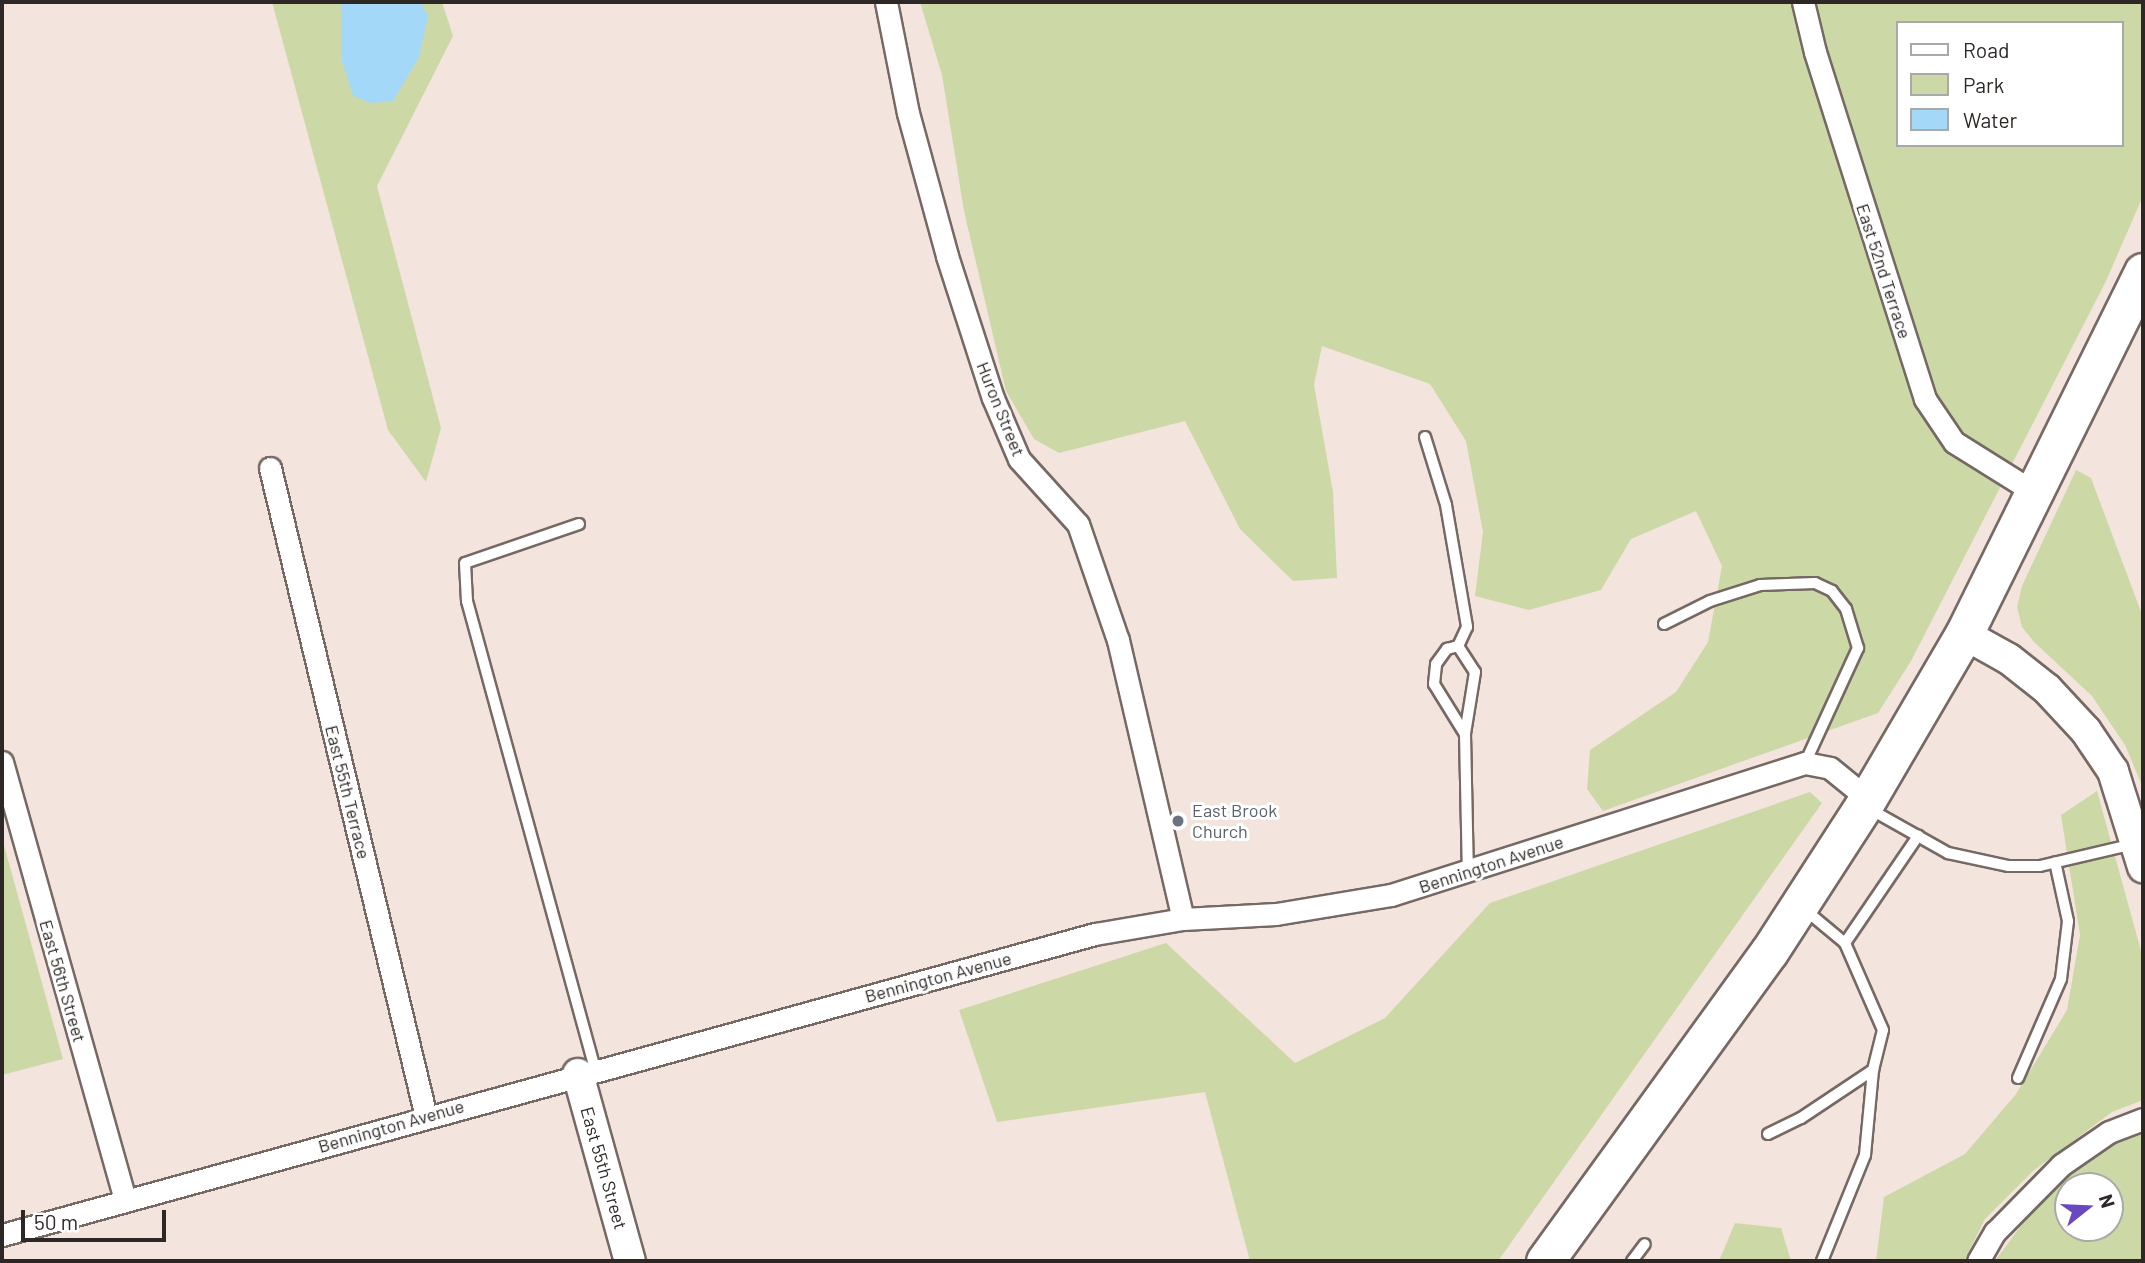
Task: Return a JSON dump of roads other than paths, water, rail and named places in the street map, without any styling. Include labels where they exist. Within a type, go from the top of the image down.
[{"type":"highway","points":[[1545,1261],[1800,905],[1866,802],[1964,634],[2143,272]]},
{"type":"main road","points":[[1964,634],[2038,682],[2086,731],[2113,771],[2140,856]]},
{"type":"main road","name":"East 55th Street","points":[[587,1072],[631,1261]]},
{"type":"street","name":"Huron Street","points":[[886,2],[908,113],[947,256],[993,398],[1019,458],[1078,524],[1118,640],[1183,919]]},
{"type":"street","name":"East 52nd Terrace","points":[[1803,2],[1925,399],[1954,442],[2034,492]]},
{"type":"street","name":"East 55th Terrace","points":[[270,468],[426,1117]]},
{"type":"street","name":"East 56th Street","points":[[2,762],[125,1200]]},
{"type":"street","name":"Bennington Avenue","points":[[2,1235],[1095,934],[1183,919],[1276,914],[1391,895],[1468,873],[1805,763]]},
{"type":"street","points":[[1805,763],[1830,768],[1866,802]]},
{"type":"street","points":[[1978,1261],[1995,1232],[2061,1165],[2109,1132],[2143,1119]]},
{"type":"lane","points":[[1425,437],[1446,505],[1466,627],[1458,646]]},
{"type":"lane","points":[[579,524],[465,564],[467,601],[587,1072]]},
{"type":"lane","points":[[1664,624],[1710,601],[1760,585],[1815,583],[1832,591],[1846,609],[1858,648],[1805,763]]},
{"type":"lane","points":[[1458,646],[1475,672],[1465,734],[1468,873]]},
{"type":"lane","points":[[1458,646],[1447,649],[1436,664],[1434,684],[1465,734]]},
{"type":"lane","points":[[1866,802],[1948,853],[2008,866],[2140,856]]},
{"type":"lane","points":[[1845,943],[1919,836]]},
{"type":"lane","points":[[2018,1078],[2061,979],[2068,921],[2055,862]]},
{"type":"lane","points":[[1800,905],[1845,943],[1883,1030],[1872,1070],[1865,1155],[1822,1261]]},
{"type":"lane","points":[[1768,1134],[1801,1118],[1872,1070]]},
{"type":"lane","points":[[1632,1261],[1645,1244]]},
{"type":"water","points":[[342,2],[421,2],[428,16],[419,57],[393,101],[371,103],[353,96],[342,61]]},
{"type":"place","name":"East Brook Church","points":[[1178,821]]}]
